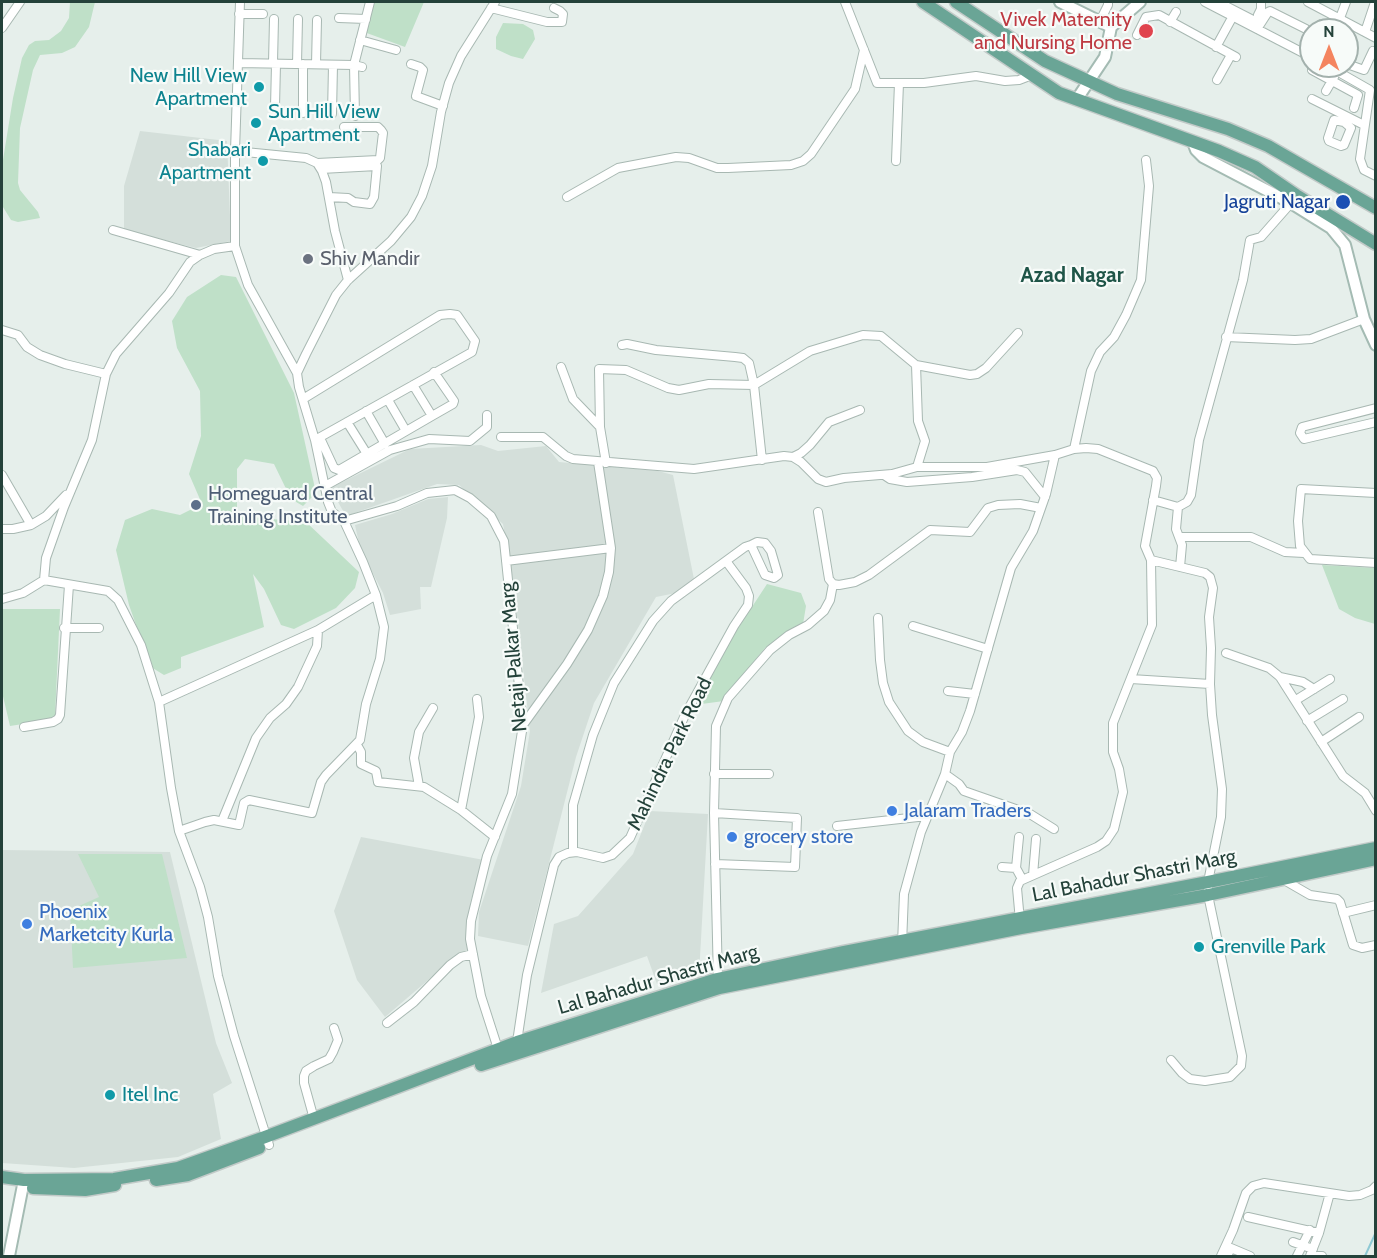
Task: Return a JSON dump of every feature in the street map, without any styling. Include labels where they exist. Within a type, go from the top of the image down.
[{"type":"main road","points":[[923,2],[1059,93],[1219,151],[1255,167],[1316,208],[1376,244]]},
{"type":"main road","points":[[964,4],[1045,61],[1110,92],[1228,129],[1268,146],[1376,208]]},
{"type":"main road","points":[[1103,110],[1110,92]]},
{"type":"main road","name":"Lal Bahadur Shastri Marg","points":[[1165,897],[1208,882],[1376,848]]},
{"type":"main road","name":"Lal Bahadur Shastri Marg","points":[[267,1141],[314,1119],[500,1054],[718,983],[1020,923],[1165,897],[1208,895],[1376,859]]},
{"type":"main road","name":"Lal Bahadur Shastri Marg","points":[[2,1177],[24,1184],[86,1190],[186,1170],[500,1054],[517,1042],[610,1018]]},
{"type":"main road","name":"Lal Bahadur Shastri Marg","points":[[2,1184],[114,1179],[147,1169],[186,1170]]},
{"type":"street","points":[[2,28],[20,2]]},
{"type":"street","points":[[240,2],[235,151],[235,246],[248,285],[297,373],[303,399],[318,439],[337,470],[453,404],[454,401],[434,372]]},
{"type":"street","points":[[355,116],[360,40],[370,2]]},
{"type":"street","points":[[845,2],[877,83],[924,83],[976,76],[1005,81],[1019,80],[1032,75]]},
{"type":"street","points":[[1060,2],[1110,27]]},
{"type":"street","points":[[1100,21],[1108,2]]},
{"type":"street","points":[[1212,2],[1233,16],[1257,22]]},
{"type":"street","points":[[1212,2],[1257,22],[1299,49]]},
{"type":"street","points":[[1257,22],[1261,2]]},
{"type":"street","points":[[1311,2],[1340,18],[1346,2]]},
{"type":"street","points":[[1365,32],[1375,2]]},
{"type":"street","points":[[1077,99],[1105,57],[1110,27],[1137,4],[1142,19],[1137,31]]},
{"type":"street","points":[[297,373],[336,295],[348,280],[391,241],[411,217],[422,196],[432,166],[449,83],[461,56],[493,5],[547,22],[562,22],[563,14],[554,8]]},
{"type":"street","points":[[1257,22],[1270,11],[1299,26]]},
{"type":"street","points":[[1170,22],[1176,12]]},
{"type":"street","points":[[239,14],[263,14]]},
{"type":"street","points":[[1142,19],[1151,15],[1159,15],[1233,56],[1217,80]]},
{"type":"street","points":[[1216,47],[1233,16]]},
{"type":"street","points":[[339,18],[366,19]]},
{"type":"street","points":[[273,19],[274,107]]},
{"type":"street","points":[[298,19],[303,113]]},
{"type":"street","points":[[316,64],[317,20]]},
{"type":"street","points":[[1359,29],[1376,38]]},
{"type":"street","points":[[360,40],[396,50]]},
{"type":"street","points":[[567,197],[618,168],[676,157],[688,158],[717,168],[791,165],[803,161],[811,154],[855,88],[864,50]]},
{"type":"street","points":[[1359,70],[1364,70],[1373,51]]},
{"type":"street","points":[[238,63],[358,66]]},
{"type":"street","points":[[411,64],[423,70],[416,96],[443,106]]},
{"type":"street","points":[[332,114],[333,65]]},
{"type":"street","points":[[1327,78],[1358,95],[1354,108]]},
{"type":"street","points":[[1326,91],[1332,78]]},
{"type":"street","points":[[1350,78],[1370,90],[1360,153],[1361,166],[1369,174],[1376,176]]},
{"type":"street","points":[[896,161],[898,83]]},
{"type":"street","points":[[1312,99],[1345,119],[1364,125]]},
{"type":"street","points":[[319,166],[380,158],[383,133],[378,127],[344,127]]},
{"type":"street","points":[[1193,142],[1196,150],[1203,157],[1291,203],[1331,228],[1346,245],[1364,319],[1376,345]]},
{"type":"street","points":[[235,151],[306,158],[319,166],[377,166],[374,197],[370,204],[354,202],[348,198],[329,197]]},
{"type":"street","points":[[1074,448],[1091,371],[1100,352],[1114,337],[1141,280],[1149,186],[1146,160]]},
{"type":"street","points":[[319,166],[329,197],[348,280]]},
{"type":"street","points":[[1153,500],[1178,507],[1187,502],[1191,495],[1198,440],[1243,280],[1250,240],[1261,237],[1291,203]]},
{"type":"street","points":[[114,230],[200,255]]},
{"type":"street","points":[[2,599],[23,593],[44,580],[46,558],[70,491],[92,440],[106,374],[116,354],[169,294],[190,262],[214,249],[235,246]]},
{"type":"street","points":[[303,399],[440,315],[457,315],[475,341],[472,352],[318,439]]},
{"type":"street","points":[[1226,337],[1311,339],[1364,319]]},
{"type":"street","points":[[2,330],[18,335],[27,347],[40,354],[65,364],[106,374]]},
{"type":"street","points":[[523,725],[567,664],[588,630],[603,596],[609,572],[611,548],[602,463],[599,369],[626,370],[668,388],[679,390],[709,384],[754,385],[810,351],[863,335],[881,336],[916,365],[961,375],[977,374],[986,368],[1018,333]]},
{"type":"street","points":[[622,345],[743,358],[749,363],[754,385],[762,460]]},
{"type":"street","points":[[916,365],[918,421],[925,441],[917,467]]},
{"type":"street","points":[[561,367],[573,399],[600,428]]},
{"type":"street","points":[[413,385],[432,416]]},
{"type":"street","points":[[388,400],[406,432]]},
{"type":"street","points":[[1376,408],[1302,427],[1300,433],[1304,439],[1376,422]]},
{"type":"street","points":[[501,437],[543,436],[566,456],[602,463],[694,469],[793,457],[810,445],[829,422],[860,410]]},
{"type":"street","points":[[366,411],[385,444]]},
{"type":"street","points":[[325,486],[390,450],[408,444],[429,439],[470,441],[487,427],[487,415]]},
{"type":"street","points":[[347,422],[367,454]]},
{"type":"street","points":[[179,831],[205,822],[222,821],[239,825],[243,803],[249,800],[312,813],[321,782],[360,740],[366,704],[380,659],[384,627],[376,595],[344,521],[332,512],[325,486],[318,439]]},
{"type":"street","points":[[793,457],[821,482],[917,467],[987,467],[1055,455],[1074,448],[1098,449],[1153,471],[1157,478],[1145,546],[1151,560],[1152,625],[1113,723],[1113,752],[1123,792],[1114,829],[1106,842],[1097,847],[1022,879],[1017,888],[1020,923]]},
{"type":"street","points":[[902,946],[904,894],[927,816],[945,774],[950,752],[962,732],[1011,568],[1033,531],[1045,497],[1055,455]]},
{"type":"street","points":[[883,474],[890,479],[907,482],[972,477],[1017,470],[1025,472],[1045,497]]},
{"type":"street","points":[[2,476],[31,525]]},
{"type":"street","points":[[1376,494],[1301,489],[1298,520],[1300,546],[1310,559],[1376,563]]},
{"type":"street","name":"Netaji Palkar Marg","points":[[344,521],[397,506],[427,493],[455,490],[470,498],[491,516],[504,541],[523,725],[512,794],[487,856],[471,921],[470,939],[481,996],[500,1054]]},
{"type":"street","points":[[2,529],[31,525],[46,516],[70,491]]},
{"type":"street","points":[[832,584],[855,582],[868,575],[930,530],[970,532],[988,508],[1012,504],[1041,508]]},
{"type":"street","points":[[1178,507],[1176,529],[1182,545],[1180,567]]},
{"type":"street","points":[[718,983],[714,813],[716,726],[728,698],[770,650],[789,635],[808,625],[824,611],[830,600],[832,584],[829,579],[818,512]]},
{"type":"street","points":[[1180,537],[1251,537],[1285,552],[1304,553]]},
{"type":"street","points":[[517,1042],[527,975],[554,865],[559,857],[573,852],[573,805],[594,735],[614,683],[653,621],[671,601],[726,561],[751,545],[757,542],[765,543],[771,551],[778,574],[774,578],[765,575],[751,545]]},
{"type":"street","points":[[506,561],[611,548]]},
{"type":"street","points":[[1151,560],[1205,573],[1210,577],[1213,588],[1209,617],[1210,684],[1222,789],[1221,817],[1208,882],[1208,895],[1242,1056],[1240,1066],[1230,1077],[1205,1081],[1190,1079],[1170,1060]]},
{"type":"street","name":"Mahindra Park Road","points":[[573,852],[603,858],[612,855],[630,838],[685,716],[734,626],[748,605],[749,596],[746,588],[726,561]]},
{"type":"street","points":[[44,580],[108,591],[118,600],[141,645],[159,702],[179,831],[208,918],[218,976],[267,1141]]},
{"type":"street","points":[[24,727],[53,722],[60,714],[64,628],[69,585]]},
{"type":"street","points":[[159,702],[318,630],[376,595]]},
{"type":"street","points":[[878,618],[883,683],[889,702],[908,731],[923,742],[950,752]]},
{"type":"street","points":[[913,626],[988,649]]},
{"type":"street","points":[[64,628],[99,628]]},
{"type":"street","points":[[222,821],[256,738],[270,718],[286,704],[298,687],[317,646],[318,630]]},
{"type":"street","points":[[1226,653],[1269,668],[1280,677],[1343,776],[1365,793],[1376,811]]},
{"type":"street","points":[[1280,677],[1303,682],[1314,689]]},
{"type":"street","points":[[1131,679],[1210,684]]},
{"type":"street","points":[[1296,700],[1330,679]]},
{"type":"street","points":[[948,691],[975,694]]},
{"type":"street","points":[[461,810],[479,717],[477,699]]},
{"type":"street","points":[[1307,721],[1343,699]]},
{"type":"street","points":[[418,786],[414,758],[419,732],[433,708]]},
{"type":"street","points":[[1321,742],[1359,717]]},
{"type":"street","points":[[357,745],[361,752],[361,764],[376,771],[378,782],[424,787],[461,810],[495,837]]},
{"type":"street","points":[[714,774],[769,774]]},
{"type":"street","points":[[945,774],[959,784],[964,791],[1030,814],[1054,829]]},
{"type":"street","points":[[714,813],[797,818],[795,867],[715,864]]},
{"type":"street","points":[[837,825],[927,816]]},
{"type":"street","points":[[1019,837],[1016,868],[1022,879]]},
{"type":"street","points":[[1033,875],[1036,839]]},
{"type":"street","points":[[1002,867],[1016,868]]},
{"type":"street","points":[[1284,880],[1310,895],[1336,899],[1340,902],[1353,945],[1362,948],[1376,945]]},
{"type":"street","points":[[1343,913],[1376,905]]},
{"type":"street","points":[[387,1023],[414,1002],[461,957],[473,954]]},
{"type":"street","points":[[314,1119],[303,1083],[304,1076],[306,1071],[329,1059],[338,1040],[334,1028]]},
{"type":"street","points":[[1221,1257],[1246,1193],[1253,1186],[1264,1183],[1349,1196],[1360,1195],[1376,1186]]},
{"type":"street","points":[[9,1257],[24,1184]]},
{"type":"street","points":[[1314,1254],[1330,1193]]},
{"type":"street","points":[[1248,1217],[1319,1233]]},
{"type":"street","points":[[1297,1257],[1310,1230]]},
{"type":"street","points":[[1293,1242],[1322,1257]]},
{"type":"street","points":[[1226,1257],[1231,1248],[1250,1257]]},
{"type":"shaded area","points":[[140,131],[227,141],[231,241],[196,248],[124,230],[124,186]]},
{"type":"shaded area","points":[[481,445],[498,451],[546,446],[559,462],[658,471],[673,475],[696,589],[656,597],[594,703],[576,757],[528,946],[478,936],[479,912],[521,786],[530,731],[513,580],[503,524],[459,485],[437,484],[346,516],[330,488],[410,449]]},
{"type":"shaded area","points":[[448,497],[447,518],[431,587],[420,587],[421,609],[390,615],[383,593],[360,548],[355,525],[392,514],[428,499]]},
{"type":"shaded area","points":[[650,811],[708,814],[699,975],[657,984],[647,956],[541,993],[554,924],[578,916],[633,854]]},
{"type":"shaded area","points":[[361,837],[484,860],[471,900],[467,929],[469,952],[448,963],[385,1017],[357,980],[334,911]]},
{"type":"shaded area","points":[[2,850],[170,852],[216,1043],[232,1083],[213,1094],[221,1139],[178,1157],[74,1168],[2,1163]]},
{"type":"green space","points":[[70,2],[95,2],[89,27],[75,47],[62,53],[40,55],[33,70],[20,128],[18,183],[20,190],[38,212],[40,218],[18,222],[11,220],[3,207],[2,166],[22,58],[29,45],[35,41],[49,40],[61,31],[69,18]]},
{"type":"green space","points":[[375,2],[424,2],[405,47],[364,32]]},
{"type":"green space","points":[[503,23],[523,24],[533,30],[535,39],[523,59],[496,49],[496,37]]},
{"type":"green space","points":[[221,275],[236,277],[294,393],[316,493],[303,506],[291,499],[274,464],[245,459],[237,469],[237,516],[306,522],[359,572],[355,588],[336,608],[294,629],[281,625],[264,589],[253,574],[264,627],[181,657],[181,668],[164,675],[151,667],[129,605],[116,550],[125,520],[152,509],[180,515],[202,504],[189,474],[201,436],[200,391],[177,348],[172,321],[187,297]]},
{"type":"green space","points":[[1322,565],[1375,568],[1375,624],[1355,618],[1339,609]]},
{"type":"green space","points":[[767,584],[801,593],[806,606],[803,624],[765,648],[726,695],[724,701],[694,705],[727,645]]},
{"type":"green space","points":[[2,609],[60,609],[55,716],[42,721],[10,726],[2,692]]},
{"type":"green space","points":[[78,854],[162,854],[187,958],[73,968],[70,910],[99,897]]},
{"type":"waterway","points":[[1365,1256],[1376,1232]]},
{"type":"place","name":"Vivek Maternity and Nursing Home","points":[[1146,31]]},
{"type":"place","name":"New Hill View Apartment","points":[[259,87]]},
{"type":"place","name":"Sun Hill View Apartment","points":[[256,123]]},
{"type":"place","name":"Shabari Apartment","points":[[263,161]]},
{"type":"place","name":"Jagruti Nagar","points":[[1343,202]]},
{"type":"place","name":"Shiv Mandir","points":[[308,259]]},
{"type":"place","name":"Homeguard Central Training Institute","points":[[196,505]]},
{"type":"place","name":"Jalaram Traders","points":[[892,811]]},
{"type":"place","name":"grocery store","points":[[732,837]]},
{"type":"place","name":"Phoenix Marketcity Kurla","points":[[27,924]]},
{"type":"place","name":"Grenville Park","points":[[1199,947]]},
{"type":"place","name":"Itel Inc","points":[[110,1095]]},
{"type":"district","name":"Azad Nagar","points":[[1072,276]]}]
